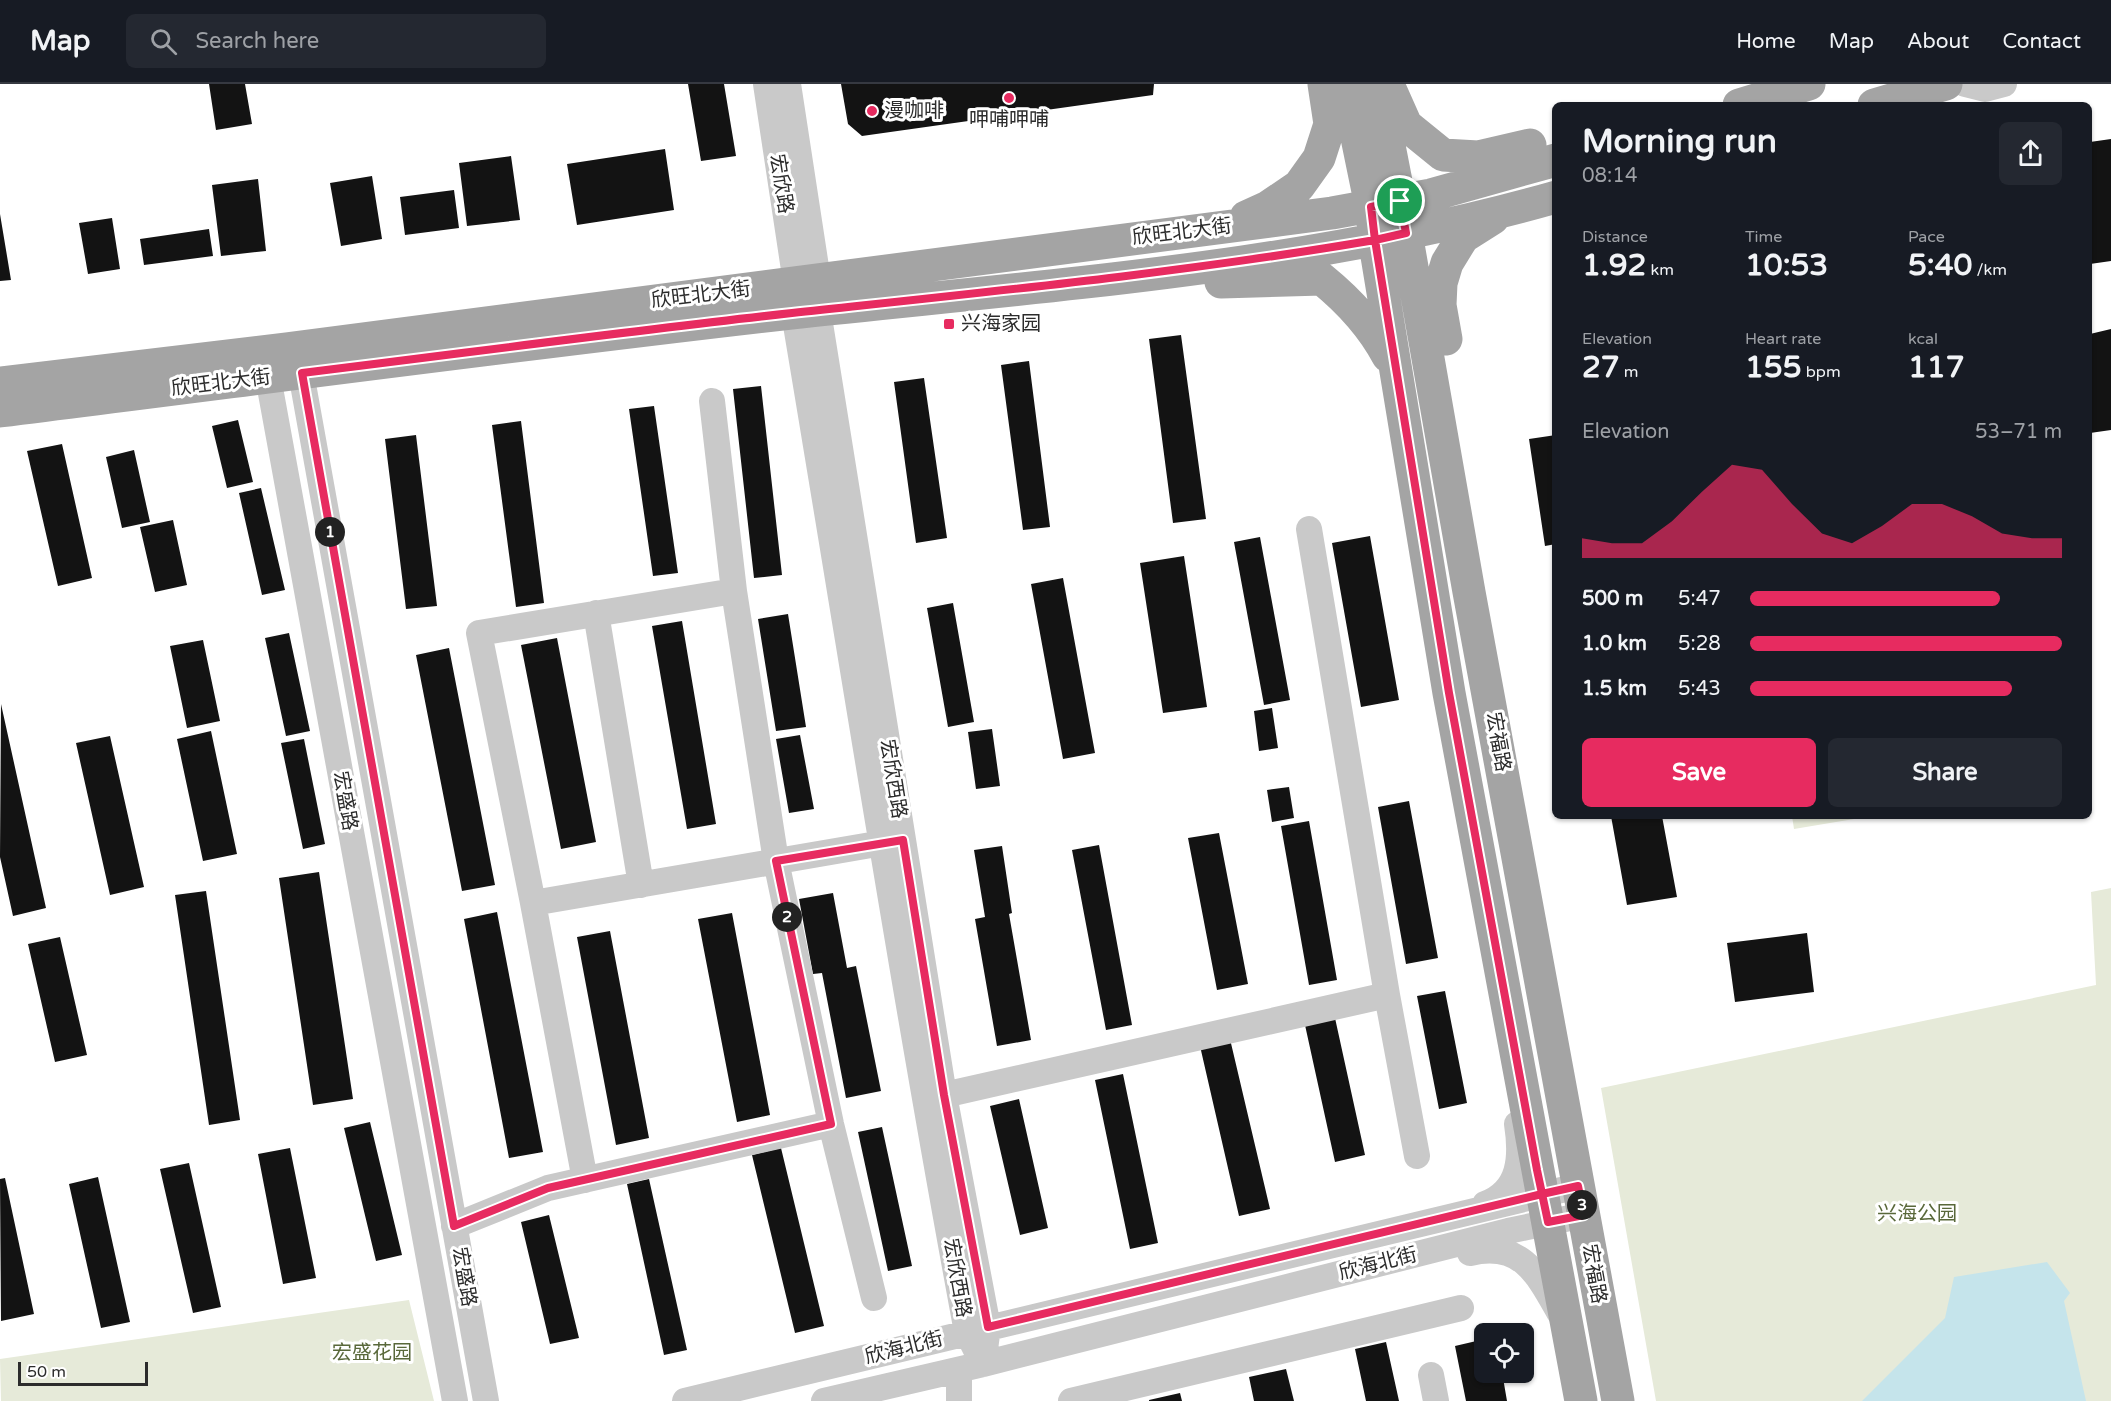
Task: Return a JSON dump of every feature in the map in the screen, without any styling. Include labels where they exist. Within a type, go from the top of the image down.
[{"type":"main road","points":[[1226,226],[1268,207],[1299,186],[1319,159],[1330,124],[1324,84]]},
{"type":"main road","name":"宏福路","points":[[1346,84],[1385,204],[1406,233],[1617,1401]]},
{"type":"main road","name":"宏福路","points":[[1377,84],[1385,204],[1375,240],[1449,693],[1581,1401]]},
{"type":"main road","points":[[1388,84],[1406,125],[1443,155],[1478,157],[1552,141]]},
{"type":"main road","points":[[1749,102],[1809,84]]},
{"type":"main road","points":[[1884,102],[1946,84]]},
{"type":"main road","name":"欣旺北大街","points":[[0,411],[302,373],[806,297],[1226,226],[1385,204],[1431,195],[1552,161]]},
{"type":"main road","name":"欣旺北大街","points":[[0,383],[286,349],[806,297],[1157,273],[1375,240],[1550,199]]},
{"type":"main road","points":[[1448,468],[1458,406],[1440,305],[1441,283],[1447,263],[1463,237],[1472,231],[1492,219],[1550,199]]},
{"type":"main road","points":[[1157,273],[1222,282],[1322,279],[1363,318],[1382,344],[1396,373]]},
{"type":"street","name":"宏欣路","points":[[766,84],[806,297]]},
{"type":"street","name":"宏欣路","points":[[788,84],[806,297]]},
{"type":"street","points":[[1965,84],[1984,89],[2004,84]]},
{"type":"street","name":"宏欣西路","points":[[806,297],[893,841],[924,1099],[977,1330]]},
{"type":"street","name":"宏盛路","points":[[302,373],[486,1401]]},
{"type":"street","name":"宏盛路","points":[[268,377],[455,1401]]},
{"type":"street","points":[[712,401],[734,591],[776,861],[831,1124],[874,1298]]},
{"type":"street","points":[[1309,530],[1387,995],[1417,1156]]},
{"type":"street","points":[[585,1180],[479,633],[734,591]]},
{"type":"street","points":[[596,613],[641,885]]},
{"type":"street","name":"宏欣西路","points":[[893,841],[944,1095],[983,1364]]},
{"type":"street","points":[[533,903],[893,841]]},
{"type":"street","points":[[944,1095],[1387,995]]},
{"type":"street","points":[[1449,1216],[1494,1200],[1510,1185],[1516,1172],[1521,1148],[1508,1056],[1505,995]]},
{"type":"street","points":[[454,1226],[548,1188],[831,1124]]},
{"type":"street","name":"欣海北街","points":[[685,1401],[1449,1216],[1545,1208],[1581,1201]]},
{"type":"street","name":"欣海北街","points":[[824,1401],[959,1370],[1334,1275],[1545,1208]]},
{"type":"street","points":[[1334,1275],[1394,1271],[1484,1250],[1501,1250],[1521,1259],[1539,1275],[1567,1326]]},
{"type":"street","points":[[1071,1401],[1461,1308]]},
{"type":"street","points":[[959,1370],[959,1401]]},
{"type":"street","points":[[1431,1376],[1436,1401]]},
{"type":"green space","points":[[1792,819],[1854,819],[1794,829]]},
{"type":"green space","name":"兴海公园","points":[[2111,888],[2111,1401],[1656,1401],[1601,1088],[2096,985],[2091,892]]},
{"type":"green space","name":"宏盛花园","points":[[409,1300],[434,1401],[1,1401],[0,1359]]},
{"type":"water","points":[[2047,1262],[2070,1293],[2064,1301],[2086,1401],[1862,1401],[1945,1318],[1954,1277]]},
{"type":"building","points":[[209,84],[245,84],[252,124],[216,130]]},
{"type":"building","points":[[688,84],[724,84],[736,156],[701,161]]},
{"type":"building","points":[[841,84],[1154,84],[1153,95],[862,136],[848,124]]},
{"type":"building","points":[[2111,139],[2111,261],[2092,264],[2092,142]]},
{"type":"building","points":[[665,149],[674,210],[577,225],[567,164]]},
{"type":"building","points":[[511,156],[520,220],[467,226],[459,163]]},
{"type":"building","points":[[372,176],[382,239],[341,246],[330,183]]},
{"type":"building","points":[[258,179],[266,251],[221,256],[212,185]]},
{"type":"building","points":[[454,190],[459,228],[405,235],[400,197]]},
{"type":"building","points":[[0,214],[11,280],[0,281]]},
{"type":"building","points":[[112,218],[120,269],[88,274],[79,223]]},
{"type":"building","points":[[209,229],[213,256],[144,265],[140,239]]},
{"type":"building","points":[[2111,329],[2111,430],[2092,433],[2092,334]]},
{"type":"building","points":[[1181,335],[1206,519],[1173,523],[1149,339]]},
{"type":"building","points":[[1029,361],[1050,527],[1023,530],[1001,365]]},
{"type":"building","points":[[924,378],[947,538],[916,543],[894,382]]},
{"type":"building","points":[[761,386],[782,575],[754,578],[733,389]]},
{"type":"building","points":[[654,406],[678,573],[653,576],[629,409]]},
{"type":"building","points":[[238,420],[253,482],[227,488],[212,426]]},
{"type":"building","points":[[521,421],[544,603],[516,607],[492,425]]},
{"type":"building","points":[[416,435],[437,606],[406,609],[385,439]]},
{"type":"building","points":[[1552,436],[1552,545],[1545,546],[1529,439]]},
{"type":"building","points":[[62,444],[92,578],[58,586],[27,451]]},
{"type":"building","points":[[134,450],[150,522],[122,528],[106,457]]},
{"type":"building","points":[[261,488],[285,590],[262,595],[239,493]]},
{"type":"building","points":[[173,520],[187,585],[155,592],[140,527]]},
{"type":"building","points":[[1370,536],[1399,700],[1361,707],[1332,543]]},
{"type":"building","points":[[1260,537],[1290,700],[1264,705],[1234,542]]},
{"type":"building","points":[[1184,556],[1207,707],[1163,713],[1140,563]]},
{"type":"building","points":[[1063,578],[1095,753],[1063,759],[1031,584]]},
{"type":"building","points":[[953,603],[974,722],[948,727],[927,608]]},
{"type":"building","points":[[788,614],[806,727],[776,731],[758,619]]},
{"type":"building","points":[[682,621],[716,824],[687,829],[652,626]]},
{"type":"building","points":[[289,633],[310,731],[286,736],[265,638]]},
{"type":"building","points":[[557,638],[596,842],[561,849],[521,645]]},
{"type":"building","points":[[203,640],[220,721],[187,728],[170,646]]},
{"type":"building","points":[[449,648],[495,885],[462,891],[416,655]]},
{"type":"building","points":[[1,704],[46,908],[13,916],[0,857]]},
{"type":"building","points":[[1272,708],[1278,748],[1259,751],[1254,711]]},
{"type":"building","points":[[992,729],[1000,786],[976,789],[968,732]]},
{"type":"building","points":[[211,731],[237,854],[203,861],[177,739]]},
{"type":"building","points":[[800,735],[814,809],[789,813],[776,739]]},
{"type":"building","points":[[110,736],[144,887],[110,895],[76,743]]},
{"type":"building","points":[[304,739],[325,844],[303,849],[281,743]]},
{"type":"building","points":[[1289,787],[1294,818],[1272,822],[1267,790]]},
{"type":"building","points":[[1409,801],[1438,958],[1406,964],[1378,807]]},
{"type":"building","points":[[1612,819],[1663,819],[1677,897],[1627,905]]},
{"type":"building","points":[[1309,821],[1337,980],[1309,985],[1281,826]]},
{"type":"building","points":[[1219,833],[1248,984],[1217,990],[1188,838]]},
{"type":"building","points":[[1099,845],[1132,1025],[1106,1030],[1072,850]]},
{"type":"building","points":[[1002,846],[1012,913],[1009,914],[1031,1040],[997,1046],[975,919],[985,917],[974,850]]},
{"type":"building","points":[[319,872],[353,1099],[313,1105],[279,878]]},
{"type":"building","points":[[206,891],[240,1120],[209,1125],[175,895]]},
{"type":"building","points":[[833,893],[847,968],[856,966],[881,1091],[846,1098],[822,973],[813,974],[799,899]]},
{"type":"building","points":[[497,912],[543,1152],[509,1158],[464,919]]},
{"type":"building","points":[[732,913],[770,1115],[737,1122],[698,919]]},
{"type":"building","points":[[610,931],[649,1138],[616,1145],[577,937]]},
{"type":"building","points":[[1807,933],[1814,992],[1735,1002],[1727,943]]},
{"type":"building","points":[[60,937],[87,1055],[55,1062],[28,944]]},
{"type":"building","points":[[1445,991],[1467,1103],[1439,1109],[1417,996]]},
{"type":"building","points":[[1335,1018],[1365,1155],[1335,1162],[1305,1025]]},
{"type":"building","points":[[1230,1039],[1270,1209],[1239,1216],[1200,1046]]},
{"type":"building","points":[[1123,1074],[1158,1243],[1130,1249],[1095,1080]]},
{"type":"building","points":[[1019,1099],[1048,1228],[1020,1235],[990,1106]]},
{"type":"building","points":[[370,1122],[402,1255],[376,1261],[344,1128]]},
{"type":"building","points":[[882,1127],[912,1266],[888,1271],[858,1132]]},
{"type":"building","points":[[290,1148],[316,1278],[283,1284],[258,1154]]},
{"type":"building","points":[[781,1148],[824,1326],[795,1333],[752,1155]]},
{"type":"building","points":[[189,1163],[221,1307],[193,1313],[160,1169]]},
{"type":"building","points":[[98,1177],[130,1322],[101,1328],[69,1184]]},
{"type":"building","points":[[5,1178],[34,1314],[1,1321],[0,1179]]},
{"type":"building","points":[[649,1179],[687,1350],[664,1355],[627,1184]]},
{"type":"building","points":[[549,1215],[579,1338],[550,1344],[521,1222]]},
{"type":"building","points":[[1386,1342],[1399,1401],[1366,1401],[1355,1349]]},
{"type":"building","points":[[1474,1342],[1474,1383],[1504,1383],[1507,1401],[1466,1401],[1455,1346]]},
{"type":"building","points":[[1286,1369],[1294,1401],[1254,1401],[1249,1377]]},
{"type":"building","points":[[1180,1393],[1182,1401],[1149,1401],[1149,1400]]},
{"type":"place","name":"呷哺呷哺","points":[[1009,98]]},
{"type":"place","name":"漫咖啡","points":[[872,111]]},
{"type":"place","name":"兴海家园","points":[[949,324]]},
{"type":"route","points":[[1400,201],[1371,207],[1375,240],[1340,246],[1157,273],[794,313],[302,373],[454,1226],[548,1188],[831,1124],[776,861],[903,840],[944,1095],[988,1327],[1542,1194],[1578,1186],[1584,1215],[1548,1222],[1542,1194],[1537,1170],[1449,693],[1375,240],[1406,233],[1400,201]]}]
